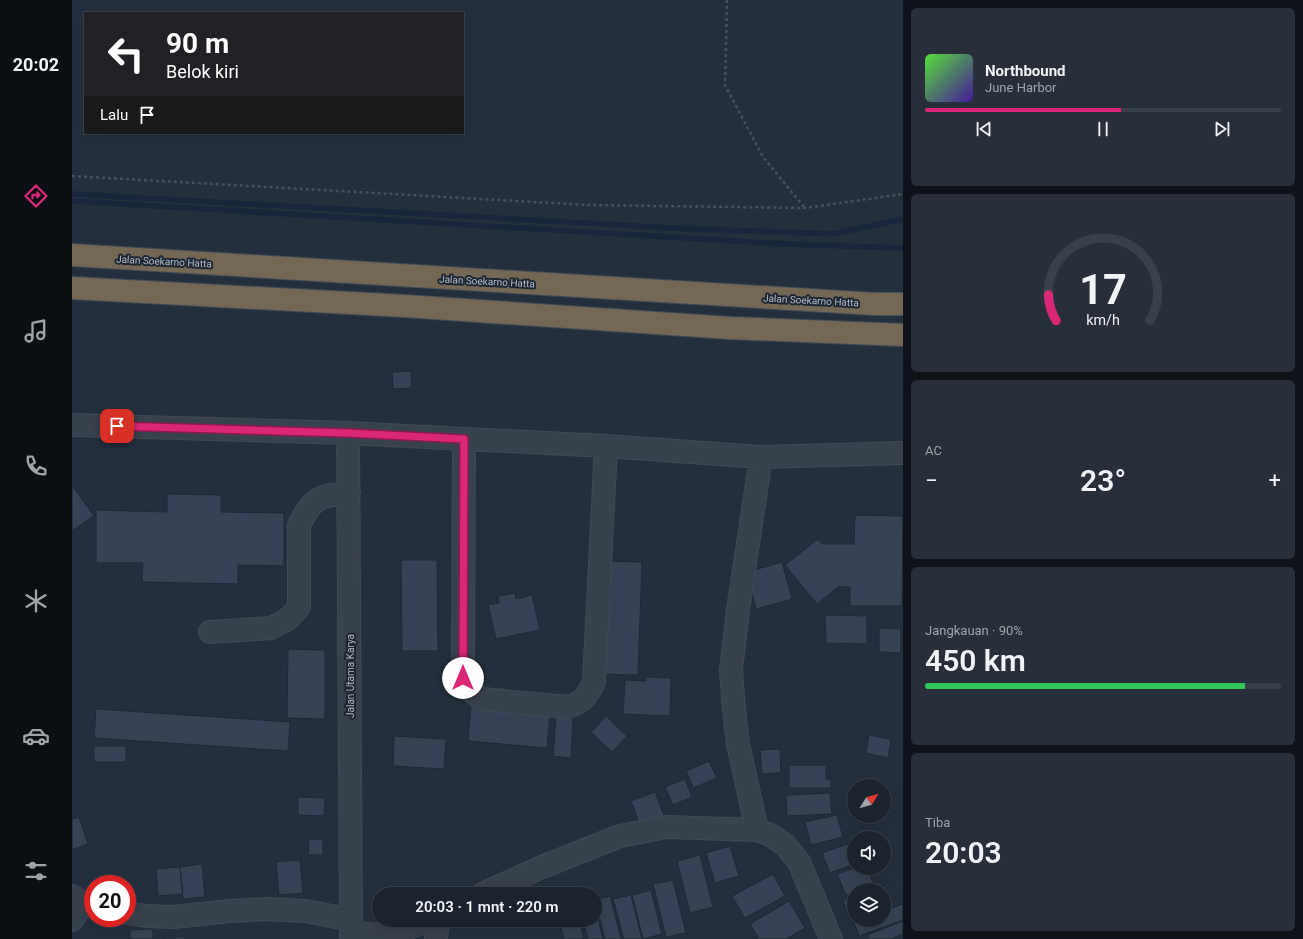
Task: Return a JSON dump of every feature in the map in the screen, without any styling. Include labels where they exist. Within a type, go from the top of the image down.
[{"type":"highway","name":"Jalan Soekarno Hatta","points":[[72,255],[875,304],[903,304]]},
{"type":"highway","points":[[72,288],[405,306],[730,328],[903,335]]},
{"type":"street","points":[[72,425],[348,433],[606,446],[761,457],[903,453]]},
{"type":"street","name":"Jalan Utama Karya","points":[[348,433],[351,930]]},
{"type":"street","points":[[464,439],[463,678],[466,686],[472,693],[482,699],[567,707],[577,705],[585,698],[594,682],[606,446]]},
{"type":"street","points":[[757,830],[738,744],[731,670],[738,610],[761,457]]},
{"type":"street","points":[[210,632],[271,628],[288,619],[299,607],[300,525],[305,513],[315,500],[330,494],[349,493]]},
{"type":"street","points":[[498,887],[542,867],[620,836],[667,827],[757,830],[771,835],[786,846],[798,862],[830,939]]},
{"type":"street","points":[[136,914],[173,917],[267,909],[306,911],[351,930],[384,934],[399,932],[411,927]]},
{"type":"street","points":[[436,939],[437,927]]},
{"type":"path","points":[[727,0],[726,85],[763,157],[805,208]]},
{"type":"path","points":[[72,176],[588,205],[805,208],[903,194]]},
{"type":"building","points":[[411,371],[412,388],[393,389],[392,372]]},
{"type":"building","points":[[72,485],[94,516],[72,531]]},
{"type":"building","points":[[167,494],[221,495],[221,512],[284,513],[284,566],[238,565],[238,584],[142,582],[143,563],[96,563],[96,510],[167,512]]},
{"type":"building","points":[[855,515],[903,516],[902,606],[850,606],[850,587],[838,587],[817,604],[785,565],[818,539],[822,544],[854,544]]},
{"type":"building","points":[[401,560],[437,560],[438,651],[402,651]]},
{"type":"building","points":[[604,561],[642,562],[638,675],[600,674]]},
{"type":"building","points":[[782,562],[792,599],[756,609],[747,572]]},
{"type":"building","points":[[515,593],[516,599],[532,595],[540,630],[496,639],[488,605],[499,603],[498,596]]},
{"type":"building","points":[[825,615],[867,616],[867,644],[826,643]]},
{"type":"building","points":[[879,628],[901,629],[901,653],[879,652]]},
{"type":"building","points":[[288,649],[325,650],[325,719],[287,718]]},
{"type":"building","points":[[646,677],[671,678],[670,716],[623,714],[625,680],[646,681]]},
{"type":"building","points":[[471,706],[550,712],[547,748],[468,741]]},
{"type":"building","points":[[96,709],[290,722],[288,751],[94,738]]},
{"type":"building","points":[[606,716],[627,736],[612,752],[591,732]]},
{"type":"building","points":[[556,717],[573,718],[571,758],[553,756]]},
{"type":"building","points":[[869,735],[891,739],[888,758],[866,753]]},
{"type":"building","points":[[394,736],[446,739],[444,769],[393,766]]},
{"type":"building","points":[[94,746],[126,746],[126,762],[94,762]]},
{"type":"building","points":[[780,749],[781,773],[762,774],[760,750]]},
{"type":"building","points":[[709,761],[717,778],[693,788],[686,771]]},
{"type":"building","points":[[789,765],[826,765],[826,779],[831,779],[831,788],[789,788]]},
{"type":"building","points":[[685,779],[692,797],[673,805],[665,787]]},
{"type":"building","points":[[655,792],[665,818],[641,828],[631,801]]},
{"type":"building","points":[[830,793],[832,814],[787,816],[786,795]]},
{"type":"building","points":[[298,797],[325,798],[324,816],[298,815]]},
{"type":"building","points":[[837,815],[843,837],[811,845],[805,822]]},
{"type":"building","points":[[79,817],[88,844],[72,850],[72,819]]},
{"type":"building","points":[[309,839],[323,839],[323,855],[308,855]]},
{"type":"building","points":[[847,844],[847,867],[830,873],[822,853]]},
{"type":"building","points":[[730,846],[739,876],[715,883],[706,853]]},
{"type":"building","points":[[700,855],[713,907],[690,913],[677,861]]},
{"type":"building","points":[[300,860],[303,893],[279,895],[276,862]]},
{"type":"building","points":[[202,864],[205,897],[183,899],[180,867]]},
{"type":"building","points":[[180,867],[183,894],[158,896],[156,869]]},
{"type":"building","points":[[847,870],[847,875],[870,875],[873,883],[847,883],[846,896],[837,874]]},
{"type":"building","points":[[773,874],[785,896],[745,918],[732,896]]},
{"type":"building","points":[[673,880],[686,933],[666,937],[653,884]]},
{"type":"building","points":[[651,890],[662,934],[643,939],[632,895]]},
{"type":"building","points":[[631,895],[642,939],[624,939],[613,899]]},
{"type":"building","points":[[610,896],[621,939],[605,939],[602,927],[602,898]]},
{"type":"building","points":[[847,900],[847,911],[843,901]]},
{"type":"building","points":[[789,901],[805,928],[786,939],[759,939],[750,924]]},
{"type":"building","points":[[903,904],[903,920],[891,924],[891,908]]},
{"type":"building","points":[[903,921],[903,934],[890,939],[869,939],[867,935],[891,927]]},
{"type":"building","points":[[581,927],[584,939],[564,939],[561,928]]},
{"type":"building","points":[[585,927],[600,927],[603,939],[588,939]]},
{"type":"building","points":[[856,927],[884,927],[859,936]]},
{"type":"building","points":[[153,929],[153,939],[130,939],[130,930]]},
{"type":"building","points":[[185,936],[185,939],[164,939],[164,938]]},
{"type":"waterway","points":[[72,194],[672,228],[833,234],[903,219]]},
{"type":"waterway","points":[[72,201],[785,244],[903,248]]},
{"type":"route","points":[[117,426],[348,433],[464,439],[463,678]]}]
